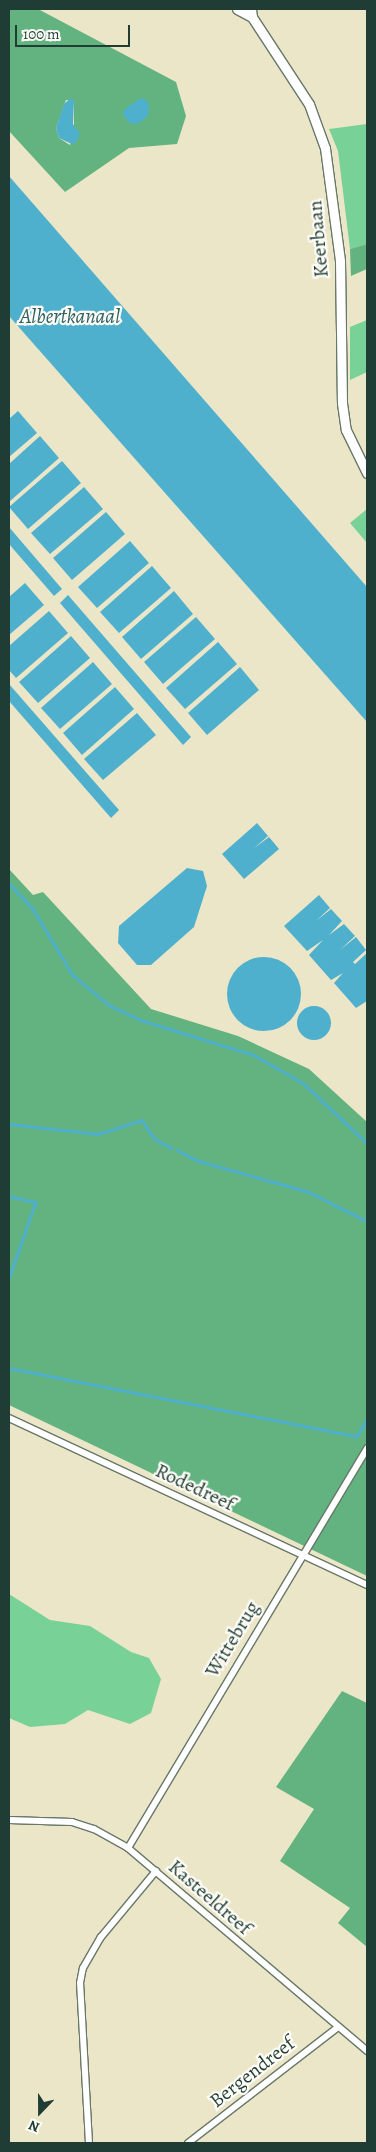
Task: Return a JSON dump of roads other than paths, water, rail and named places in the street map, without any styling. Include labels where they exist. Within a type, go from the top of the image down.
[{"type":"street","name":"Keerbaan","points":[[236,9],[251,13],[309,104],[325,148],[340,261],[342,403],[346,430],[367,474]]},
{"type":"street","name":"Rodedreef","points":[[9,1418],[367,1585]]},
{"type":"street","name":"Wittebrug","points":[[128,1848],[367,1448]]},
{"type":"street","name":"Kasteeldreef","points":[[9,1820],[72,1822],[94,1829],[128,1848],[337,2028],[367,2051]]},
{"type":"street","points":[[89,2143],[80,1983],[83,1968],[101,1937],[156,1871]]},
{"type":"street","name":"Bergendreef","points":[[188,2143],[337,2028]]},
{"type":"water","points":[[71,98],[74,101],[73,124],[80,134],[74,145],[59,138],[56,128],[64,104]]},
{"type":"water","points":[[141,98],[148,101],[149,114],[140,123],[131,124],[123,115],[125,109]]},
{"type":"water","name":"Albertkanaal","points":[[9,176],[367,587],[367,722],[9,316]]},
{"type":"water","points":[[18,411],[37,433],[9,457],[9,419]]},
{"type":"water","points":[[40,436],[59,458],[9,502],[9,464]]},
{"type":"water","points":[[62,461],[81,483],[28,529],[9,507]]},
{"type":"water","points":[[84,487],[103,509],[50,554],[31,533]]},
{"type":"water","points":[[106,512],[125,534],[72,580],[53,558]]},
{"type":"water","points":[[9,527],[62,589],[54,596],[9,544]]},
{"type":"water","points":[[130,541],[149,563],[97,608],[78,587]]},
{"type":"water","points":[[152,566],[171,588],[119,633],[100,612]]},
{"type":"water","points":[[25,583],[44,605],[9,635],[9,597]]},
{"type":"water","points":[[174,591],[193,614],[141,659],[122,637]]},
{"type":"water","points":[[68,595],[191,737],[183,745],[60,603]]},
{"type":"water","points":[[49,611],[68,633],[16,678],[9,670],[9,646]]},
{"type":"water","points":[[196,617],[215,639],[163,684],[144,662]]},
{"type":"water","points":[[71,636],[90,658],[38,703],[19,682]]},
{"type":"water","points":[[218,642],[237,664],[185,709],[166,688]]},
{"type":"water","points":[[93,662],[112,684],[60,729],[41,708]]},
{"type":"water","points":[[240,667],[259,690],[207,735],[188,713]]},
{"type":"water","points":[[9,684],[119,810],[111,818],[9,701]]},
{"type":"water","points":[[115,687],[134,709],[82,755],[63,733]]},
{"type":"water","points":[[137,713],[156,735],[103,780],[84,759]]},
{"type":"water","points":[[257,823],[268,836],[253,849],[269,837],[279,849],[244,879],[222,854]]},
{"type":"water","points":[[187,868],[203,871],[207,886],[194,927],[151,965],[137,965],[118,943],[119,926]]},
{"type":"water","points":[[319,895],[330,908],[316,921],[331,909],[342,921],[329,935],[344,924],[355,936],[340,950],[356,937],[366,950],[353,962],[355,964],[367,953],[367,1001],[356,1008],[334,983],[343,973],[331,980],[309,955],[323,940],[307,951],[284,926]]},
{"type":"water","points":[[264,957],[278,960],[290,968],[298,980],[301,994],[298,1008],[290,1020],[278,1028],[264,1031],[250,1028],[238,1020],[230,1008],[227,994],[230,980],[238,968],[250,960]]},
{"type":"water","points":[[314,1006],[321,1007],[326,1011],[330,1016],[330,1030],[326,1035],[321,1039],[314,1040],[307,1039],[302,1035],[298,1030],[297,1023],[298,1016],[302,1011],[307,1007]]},
{"type":"waterway","points":[[9,883],[33,909],[73,975],[109,1005],[144,1021],[254,1055],[303,1083],[367,1143]]},
{"type":"waterway","points":[[9,1124],[98,1134],[142,1120],[155,1139],[172,1148]]},
{"type":"waterway","points":[[177,1150],[199,1161],[309,1192],[367,1221]]},
{"type":"waterway","points":[[9,1196],[36,1202],[9,1279]]},
{"type":"waterway","points":[[9,1368],[357,1436],[367,1419]]}]
